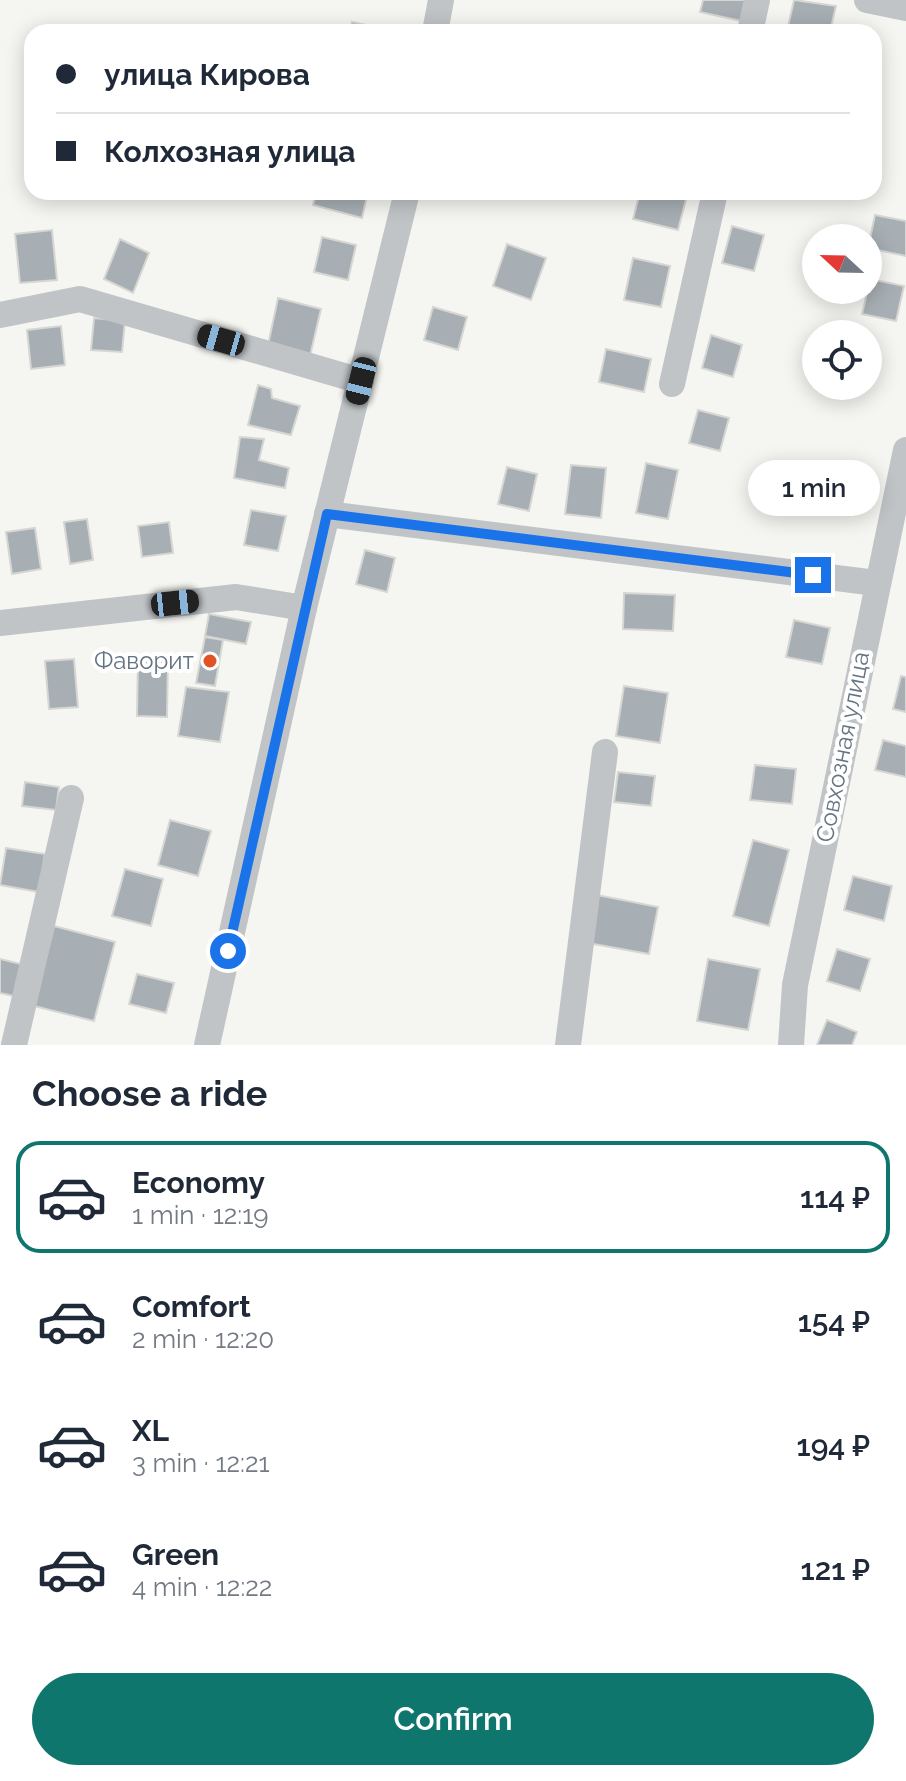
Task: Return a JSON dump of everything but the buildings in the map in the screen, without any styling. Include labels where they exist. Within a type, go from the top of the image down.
[{"type":"street","points":[[436,24],[441,0]]},
{"type":"street","points":[[752,24],[757,0]]},
{"type":"street","points":[[867,0],[906,8]]},
{"type":"street","points":[[207,1045],[304,608],[405,200]]},
{"type":"street","points":[[672,384],[713,200]]},
{"type":"street","points":[[0,315],[80,299],[361,381]]},
{"type":"street","name":"Совхозная улица","points":[[791,1045],[795,985],[906,450]]},
{"type":"street","points":[[327,514],[876,583]]},
{"type":"street","points":[[0,623],[236,597],[304,608]]},
{"type":"street","points":[[568,1045],[605,752]]},
{"type":"street","points":[[14,1045],[71,798]]},
{"type":"place","name":"Фаворит","points":[[210,661]]},
{"type":"route","points":[[228,951],[327,514],[813,575]]}]
